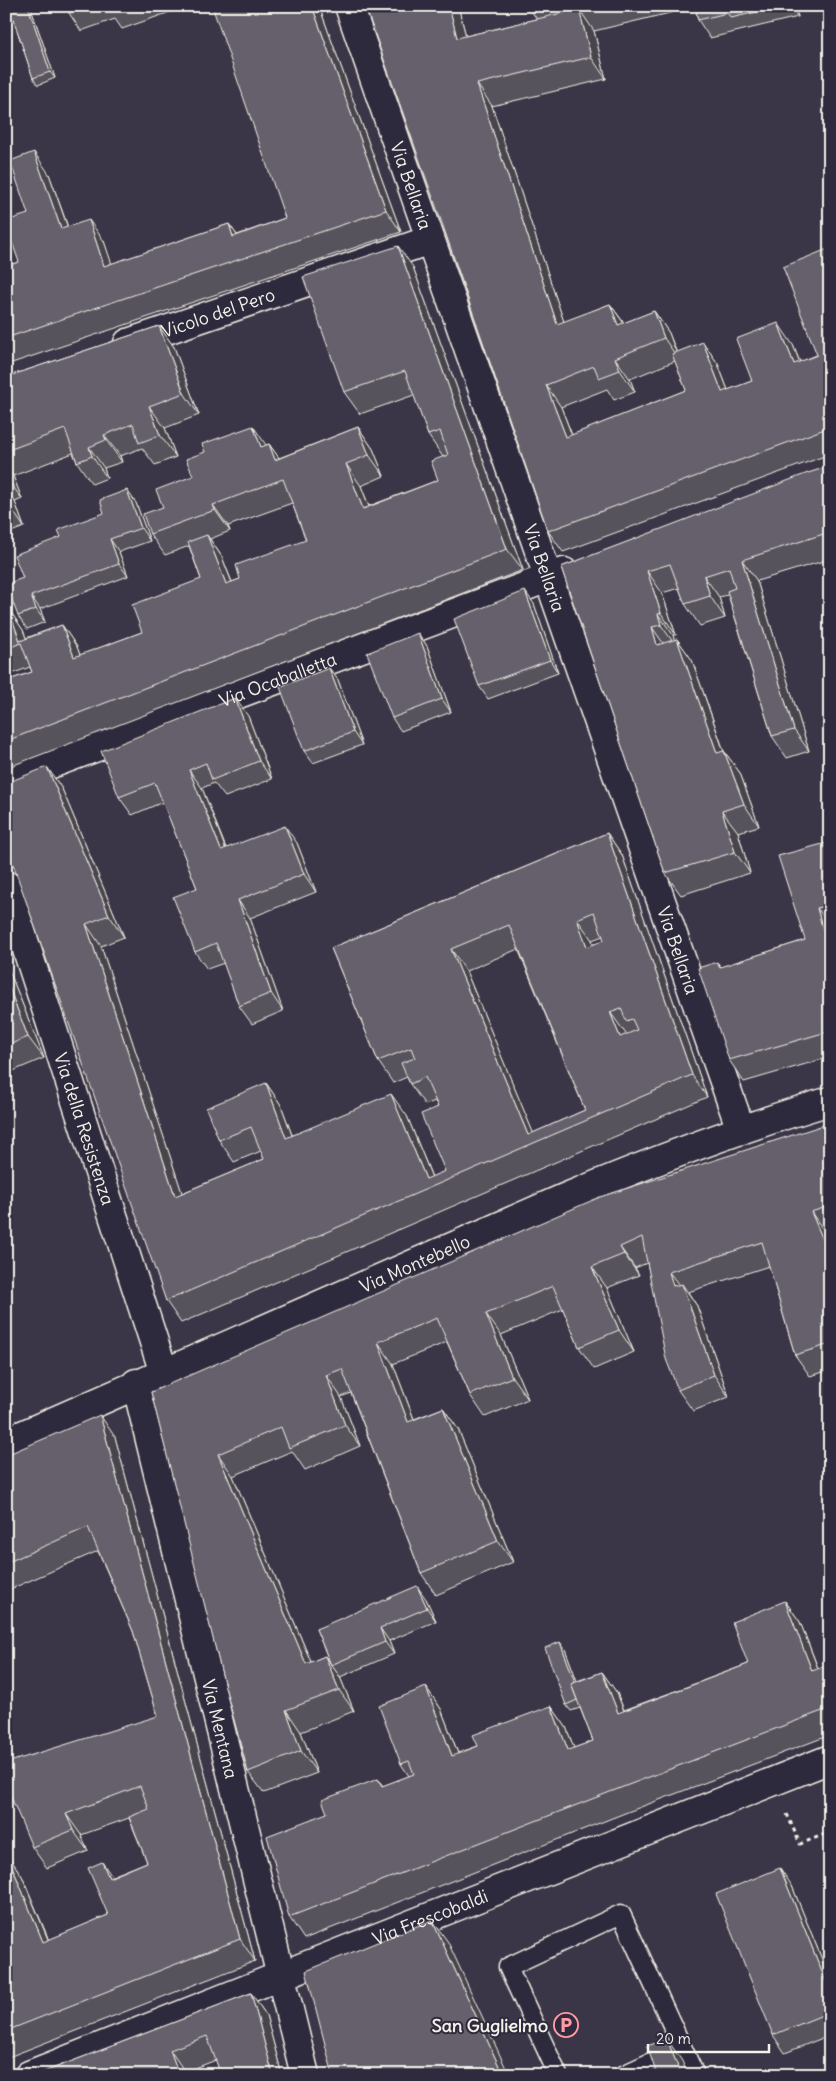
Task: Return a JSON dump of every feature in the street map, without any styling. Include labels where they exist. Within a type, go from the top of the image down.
[{"type":"street","name":"Via Bellaria","points":[[349,6],[741,1130]]},
{"type":"street","name":"Vicolo del Pero","points":[[100,353],[430,240]]},
{"type":"street","name":"Via Ocaballetta","points":[[6,782],[584,564]]},
{"type":"street","name":"Via della Resistenza","points":[[6,885],[164,1372]]},
{"type":"street","name":"Via Montebello","points":[[6,1442],[136,1383],[646,1164],[830,1101]]},
{"type":"street","name":"Via Mentana","points":[[136,1383],[305,2075]]},
{"type":"street","name":"Via Frescobaldi","points":[[30,2075],[830,1759]]},
{"type":"lane","points":[[558,2075],[508,1967],[621,1914],[695,2075]]},
{"type":"lane","points":[[624,2075],[682,2048]]},
{"type":"path","points":[[774,1780],[800,1844],[830,1832]]},
{"type":"building","points":[[9,6],[28,6],[50,72],[33,78]]},
{"type":"building","points":[[66,6],[88,6],[69,13]]},
{"type":"building","points":[[108,6],[124,6],[110,11]]},
{"type":"building","points":[[212,6],[312,6],[386,210],[6,338],[6,266],[19,262],[6,221],[28,214],[10,161],[34,152],[61,229],[89,220],[104,266],[229,224],[233,237],[285,218]]},
{"type":"building","points":[[365,6],[449,6],[457,38],[579,9],[591,57],[477,84],[557,324],[610,304],[618,325],[654,311],[664,338],[615,358],[620,370],[599,378],[594,366],[546,385],[566,437],[686,390],[672,354],[703,342],[722,392],[752,381],[736,339],[778,323],[794,364],[817,355],[783,267],[830,248],[830,367],[826,368],[830,377],[830,427],[548,531]]},
{"type":"building","points":[[530,6],[551,6],[531,11]]},
{"type":"building","points":[[580,6],[610,6],[581,13]]},
{"type":"building","points":[[695,6],[725,6],[727,13],[698,20]]},
{"type":"building","points":[[728,6],[782,6],[731,18]]},
{"type":"building","points":[[398,246],[507,549],[6,741],[6,681],[32,672],[21,643],[6,649],[6,609],[8,608],[20,641],[62,625],[74,657],[142,632],[132,605],[201,579],[188,542],[207,535],[226,584],[240,579],[236,565],[306,540],[283,479],[213,505],[215,510],[150,534],[143,514],[163,507],[156,490],[193,476],[186,459],[205,452],[202,444],[253,426],[261,447],[269,444],[275,460],[358,427],[369,455],[346,464],[363,509],[438,480],[431,461],[448,455],[440,431],[428,435],[405,371],[344,392],[303,277]]},
{"type":"building","points":[[159,326],[184,393],[149,406],[160,435],[139,443],[133,424],[104,435],[106,440],[89,447],[92,456],[77,462],[65,429],[6,451],[6,377]]},
{"type":"building","points":[[830,466],[830,532],[742,560],[794,730],[772,736],[727,591],[735,588],[729,568],[704,576],[710,596],[685,604],[670,564],[647,571],[661,613],[658,614],[661,625],[652,627],[657,645],[677,639],[717,753],[724,751],[744,804],[722,811],[735,852],[665,873],[561,567]]},
{"type":"building","points":[[127,490],[141,528],[110,539],[119,564],[31,596],[36,609],[18,616],[6,584],[23,578],[14,555],[61,537],[58,530],[104,513],[100,500]]},
{"type":"building","points":[[525,591],[550,660],[479,686],[454,619]]},
{"type":"building","points":[[418,633],[442,699],[392,718],[367,653]]},
{"type":"building","points":[[329,668],[353,732],[304,751],[280,687]]},
{"type":"building","points":[[235,698],[259,761],[212,780],[206,763],[189,770],[221,850],[285,826],[304,874],[238,900],[271,993],[239,1006],[216,943],[195,952],[173,897],[197,888],[155,783],[119,797],[101,751]]},
{"type":"building","points":[[47,767],[109,915],[86,924],[175,1196],[264,1159],[251,1127],[219,1140],[206,1108],[266,1083],[286,1138],[391,1094],[426,1179],[445,1171],[421,1114],[438,1107],[425,1077],[410,1084],[401,1063],[415,1058],[411,1048],[378,1061],[331,948],[607,833],[692,1075],[166,1301],[6,844],[6,783]],"holes":[[[594,912],[604,940],[587,947],[577,919]],[[509,925],[585,1110],[528,1135],[451,949]],[[621,1008],[626,1021],[632,1019],[637,1030],[620,1037],[610,1012]]]},
{"type":"building","points":[[830,842],[830,904],[817,908],[825,938],[830,936],[830,1031],[729,1060],[698,968],[717,962],[720,967],[805,940],[778,856]]},
{"type":"building","points":[[6,980],[28,1037],[6,1046]]},
{"type":"building","points":[[830,1123],[830,1206],[811,1212],[830,1256],[830,1344],[795,1355],[762,1242],[669,1272],[673,1286],[682,1284],[714,1375],[678,1390],[666,1359],[642,1237],[620,1247],[624,1254],[592,1267],[619,1330],[579,1347],[553,1286],[486,1314],[512,1377],[470,1395],[437,1318],[378,1342],[408,1422],[443,1408],[498,1541],[421,1573],[342,1369],[326,1375],[345,1425],[289,1448],[281,1427],[218,1454],[306,1664],[325,1656],[339,1690],[286,1710],[301,1751],[248,1772],[151,1392],[600,1197]]},
{"type":"building","points":[[100,1415],[240,1939],[6,2031],[6,1925],[10,1923],[6,1915],[6,1854],[43,1942],[108,1915],[88,1868],[102,1862],[109,1878],[147,1862],[129,1817],[149,1809],[140,1786],[66,1814],[73,1830],[32,1847],[6,1785],[6,1763],[158,1716],[133,1631],[88,1527],[6,1563],[6,1455]]},
{"type":"building","points":[[417,1586],[427,1608],[380,1628],[385,1642],[331,1665],[316,1629]]},
{"type":"building","points":[[785,1601],[812,1671],[830,1664],[830,1708],[289,1917],[267,1836],[327,1813],[322,1800],[378,1779],[382,1786],[414,1774],[409,1761],[401,1764],[379,1706],[426,1687],[452,1756],[478,1746],[473,1735],[551,1706],[568,1750],[593,1741],[571,1684],[602,1672],[618,1713],[748,1664],[732,1622]]},
{"type":"building","points":[[560,1642],[575,1682],[571,1684],[577,1700],[566,1705],[545,1648]]},
{"type":"building","points":[[830,1767],[830,1779],[826,1769]]},
{"type":"building","points":[[780,1868],[830,1992],[830,2012],[773,2035],[716,1894]]},
{"type":"building","points":[[432,1920],[503,2075],[333,2075],[306,1971]]},
{"type":"building","points":[[251,1993],[273,2075],[221,2075],[207,2036],[170,2050],[179,2075],[36,2075]]},
{"type":"building","points":[[667,2039],[681,2075],[657,2075],[647,2046]]},
{"type":"place","name":"San Guglielmo","points":[[566,2025]]}]
